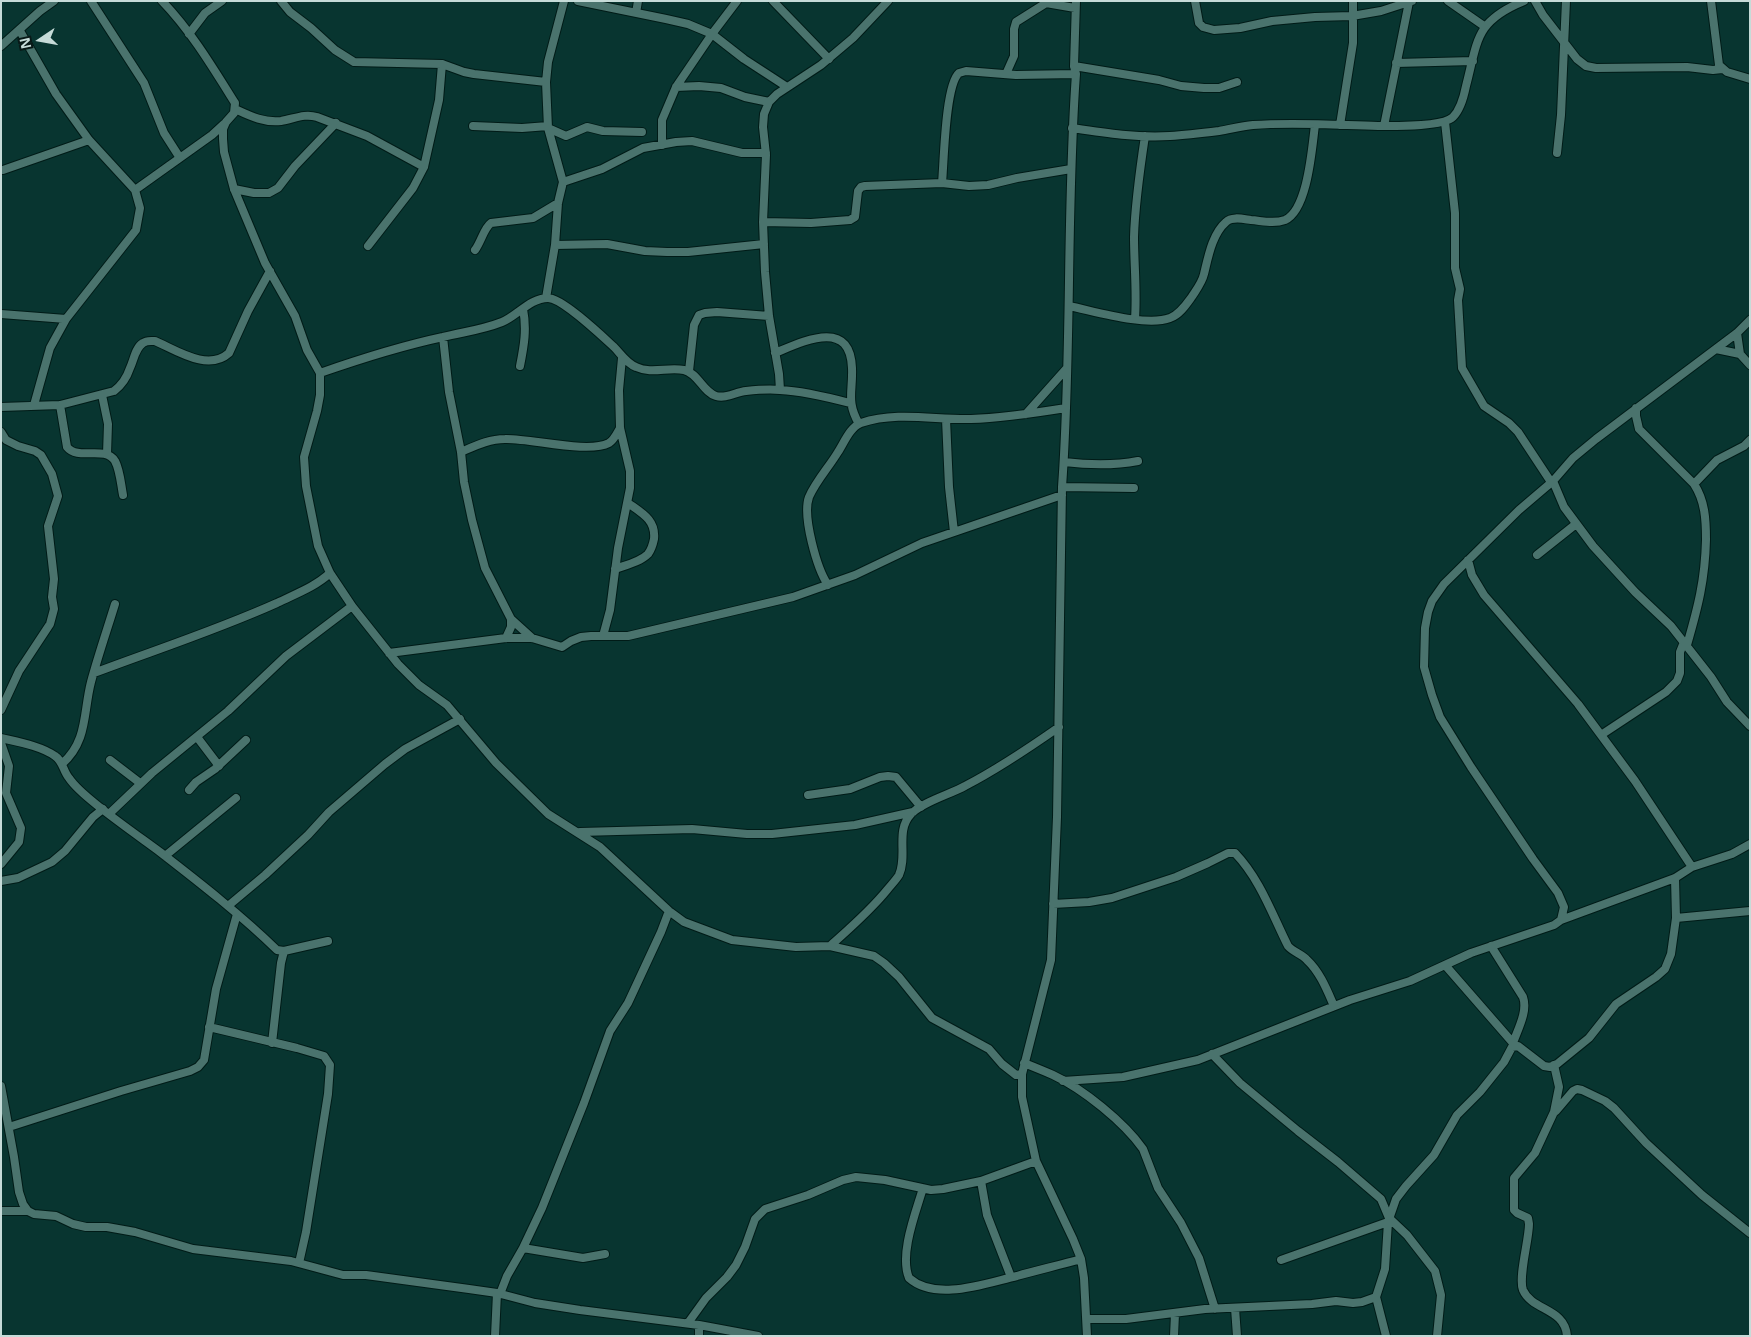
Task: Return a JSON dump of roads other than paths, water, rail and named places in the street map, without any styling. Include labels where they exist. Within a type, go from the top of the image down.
[{"type":"street","points":[[1,46],[54,1]]},
{"type":"street","points":[[91,1],[144,82],[164,133],[180,158]]},
{"type":"street","points":[[135,190],[212,135],[234,113],[235,109],[231,98],[189,34],[162,1]]},
{"type":"street","points":[[189,34],[205,13],[222,1]]},
{"type":"street","points":[[281,1],[290,12],[335,50],[354,62],[442,64],[474,74],[546,82]]},
{"type":"street","points":[[546,298],[555,244],[558,203],[562,182],[548,127],[546,82],[548,62],[564,1]]},
{"type":"street","points":[[578,1],[688,24],[712,34],[786,88]]},
{"type":"street","points":[[636,13],[638,1]]},
{"type":"street","points":[[662,145],[662,120],[676,88],[712,34],[737,1]]},
{"type":"street","points":[[773,1],[829,59]]},
{"type":"street","points":[[780,390],[769,316],[764,244],[766,153],[763,127],[764,114],[769,102],[829,59],[853,38],[888,1]]},
{"type":"street","points":[[1195,1],[1199,23],[1203,27],[1214,30],[1240,28],[1272,20],[1352,16],[1381,11],[1411,2]]},
{"type":"street","points":[[1340,125],[1353,43],[1353,1]]},
{"type":"street","points":[[1448,1],[1484,26]]},
{"type":"street","points":[[1072,128],[1122,136],[1171,136],[1221,131],[1242,126],[1315,124],[1410,126],[1445,122],[1454,117],[1461,103],[1484,26],[1501,12],[1524,1]]},
{"type":"street","points":[[1535,1],[1543,15],[1577,59],[1586,66],[1596,68],[1687,67],[1722,69],[1750,80]]},
{"type":"street","points":[[1557,153],[1566,1]]},
{"type":"street","points":[[1711,1],[1717,56],[1722,69]]},
{"type":"street","points":[[1384,126],[1396,63],[1411,2]]},
{"type":"street","points":[[1006,74],[1014,56],[1014,29],[1016,22],[1046,3],[1075,4],[1074,66],[1076,74],[1072,128],[1069,306],[1062,491],[1058,817],[1051,960],[1024,1063],[1022,1097],[1036,1161],[1081,1260],[1087,1336]]},
{"type":"street","points":[[20,31],[56,94],[89,140],[135,190],[140,208],[136,230],[66,319],[50,348],[34,405]]},
{"type":"street","points":[[1396,63],[1473,60]]},
{"type":"street","points":[[368,246],[413,188],[424,167],[439,100],[442,64]]},
{"type":"street","points":[[1074,66],[1159,80],[1181,86],[1219,88],[1237,82]]},
{"type":"street","points":[[942,183],[947,114],[956,75],[966,71],[1006,74],[1076,74]]},
{"type":"street","points":[[676,88],[699,86],[721,88],[745,97],[769,102]]},
{"type":"street","points":[[235,109],[254,118],[268,121],[309,115],[336,123],[383,143],[424,167]]},
{"type":"street","points":[[226,122],[222,139],[234,189],[270,271],[296,316],[307,350],[320,374],[320,395],[317,411],[304,457],[306,486],[318,546],[330,573],[352,606],[389,652],[419,685],[447,705],[496,763],[548,814],[580,832],[616,860],[669,911],[684,922],[732,940],[796,946],[830,946],[874,956],[899,977],[932,1018],[989,1049],[1002,1064],[1016,1075],[1022,1074]]},
{"type":"street","points":[[1445,122],[1455,212],[1455,268],[1460,289],[1458,300],[1462,368],[1484,406],[1509,423],[1518,432],[1552,482],[1564,507],[1593,546],[1635,592],[1671,626],[1712,677],[1727,702],[1750,726]]},
{"type":"street","points":[[234,189],[254,193],[269,193],[278,188],[295,166],[336,123]]},
{"type":"street","points":[[1069,306],[1149,321],[1172,318],[1188,303],[1203,278],[1218,232],[1230,219],[1276,222],[1287,219],[1297,209],[1302,195],[1315,124]]},
{"type":"street","points":[[474,126],[548,127],[566,136],[587,127],[603,131],[642,132]]},
{"type":"street","points":[[1135,319],[1134,238],[1145,136]]},
{"type":"street","points":[[4,170],[89,140]]},
{"type":"street","points":[[562,182],[602,169],[643,148],[662,145],[692,141],[742,153],[766,153]]},
{"type":"street","points":[[763,222],[811,223],[850,220],[855,217],[858,191],[861,187],[865,186],[942,183],[969,186],[988,185],[1071,169]]},
{"type":"street","points":[[475,250],[487,226],[491,223],[533,218],[558,203]]},
{"type":"street","points":[[555,244],[607,244],[645,251],[674,252],[764,244]]},
{"type":"street","points":[[1,407],[60,405],[114,391],[121,386],[130,370],[137,350],[142,343],[147,341],[155,341],[201,360],[210,361],[224,358],[229,353],[248,311],[270,271]]},
{"type":"street","points":[[320,374],[350,363],[443,337],[486,329],[508,320],[535,301],[546,298],[567,306],[615,348],[622,358],[632,365],[646,370],[679,369],[689,371],[709,392],[716,396],[725,396],[744,391],[780,390],[825,396],[850,403]]},
{"type":"street","points":[[520,366],[526,323],[523,309]]},
{"type":"street","points":[[689,371],[694,325],[699,315],[717,312],[769,316]]},
{"type":"street","points":[[1,314],[66,319]]},
{"type":"street","points":[[1561,920],[1564,907],[1558,893],[1533,860],[1440,717],[1427,678],[1424,654],[1428,612],[1432,601],[1444,584],[1519,510],[1552,482],[1573,458],[1636,408],[1737,334],[1750,320]]},
{"type":"street","points":[[1737,334],[1740,354],[1750,365]]},
{"type":"street","points":[[443,337],[449,392],[461,452],[464,482],[485,568],[511,619],[532,638]]},
{"type":"street","points":[[775,353],[808,339],[820,337],[834,338],[844,342],[848,348],[852,368],[850,403],[853,414],[859,424]]},
{"type":"street","points":[[1716,349],[1740,354]]},
{"type":"street","points":[[603,636],[610,610],[615,569],[628,503],[630,471],[620,428],[619,390],[622,358]]},
{"type":"street","points":[[1026,414],[1067,368]]},
{"type":"street","points":[[102,395],[108,424],[106,454]]},
{"type":"street","points":[[60,405],[65,440],[70,450],[80,453],[106,454],[115,461],[123,495]]},
{"type":"street","points":[[828,585],[814,554],[807,507],[816,484],[850,433],[859,424],[900,417],[972,419],[1066,408]]},
{"type":"street","points":[[1601,735],[1666,692],[1677,681],[1680,673],[1680,652],[1686,644],[1700,598],[1705,568],[1706,515],[1700,493],[1694,484],[1639,429],[1636,408]]},
{"type":"street","points":[[946,419],[949,488],[954,532]]},
{"type":"street","points":[[461,452],[483,442],[503,438],[594,446],[609,443],[616,436],[620,428]]},
{"type":"street","points":[[1,432],[6,440],[41,455],[52,474],[58,496],[49,518],[48,526],[54,579],[52,596],[54,610],[50,624],[19,671],[1,710]]},
{"type":"street","points":[[1694,484],[1717,460],[1744,446],[1750,440]]},
{"type":"street","points":[[1064,462],[1095,466],[1138,461]]},
{"type":"street","points":[[389,652],[506,638],[532,638],[558,647],[581,637],[628,636],[794,597],[855,575],[903,551],[1062,491],[1134,488]]},
{"type":"street","points":[[615,569],[636,562],[648,554],[654,544],[655,531],[653,524],[628,503]]},
{"type":"street","points":[[1537,555],[1576,524]]},
{"type":"street","points":[[1468,560],[1472,575],[1484,595],[1578,704],[1635,780],[1692,867]]},
{"type":"street","points":[[94,673],[189,639],[259,611],[317,583],[330,573]]},
{"type":"street","points":[[62,764],[74,752],[81,736],[94,673],[115,604]]},
{"type":"street","points":[[1,881],[18,878],[52,862],[65,851],[93,816],[106,812],[228,711],[286,656],[352,606]]},
{"type":"street","points":[[506,638],[511,619]]},
{"type":"street","points":[[228,906],[302,840],[329,812],[385,764],[405,749],[460,719]]},
{"type":"street","points":[[830,946],[858,922],[880,899],[898,876],[903,862],[903,830],[905,821],[913,812],[965,786],[1021,754],[1059,727]]},
{"type":"street","points":[[197,737],[219,766]]},
{"type":"street","points":[[1,738],[56,756],[70,780],[106,812],[166,856],[228,906],[277,950],[284,951],[328,941]]},
{"type":"street","points":[[189,790],[196,782],[219,766],[246,740]]},
{"type":"street","points":[[1,744],[9,766],[4,794],[19,821],[20,835],[19,842],[1,864]]},
{"type":"street","points":[[110,760],[140,783]]},
{"type":"street","points":[[808,795],[850,789],[880,776],[888,776],[896,778],[921,807]]},
{"type":"street","points":[[166,856],[236,798]]},
{"type":"street","points":[[580,832],[692,829],[747,834],[772,834],[854,825],[913,812]]},
{"type":"street","points":[[1063,1081],[1095,1080],[1133,1075],[1198,1060],[1334,1006],[1410,981],[1471,953],[1554,925],[1561,920],[1675,878],[1692,867],[1732,854],[1750,844]]},
{"type":"street","points":[[1053,904],[1089,902],[1112,898],[1176,877],[1208,864],[1228,853],[1235,853],[1244,863],[1264,897],[1288,946],[1313,966],[1334,1006]]},
{"type":"street","points":[[1445,965],[1514,1044],[1544,1066],[1550,1067],[1589,1038],[1616,1004],[1665,969],[1671,954],[1676,918],[1675,878]]},
{"type":"street","points":[[495,1336],[498,1293],[523,1248],[542,1208],[581,1112],[610,1031],[628,1003],[669,911]]},
{"type":"street","points":[[1676,918],[1750,911]]},
{"type":"street","points":[[9,1127],[198,1067],[204,1060],[218,981],[237,914]]},
{"type":"street","points":[[1386,1336],[1376,1297],[1385,1269],[1389,1220],[1396,1199],[1434,1156],[1457,1115],[1480,1092],[1514,1044],[1520,1023],[1525,1002],[1491,946]]},
{"type":"street","points":[[272,1043],[284,951]]},
{"type":"street","points":[[209,1027],[324,1056],[330,1065],[306,1232],[299,1264]]},
{"type":"street","points":[[1212,1054],[1240,1083],[1372,1190],[1380,1199],[1389,1220],[1407,1235],[1435,1271],[1441,1295],[1437,1336]]},
{"type":"street","points":[[1024,1063],[1063,1081],[1087,1097],[1125,1127],[1143,1149],[1158,1188],[1181,1223],[1199,1258],[1215,1309]]},
{"type":"street","points":[[1554,1065],[1559,1087],[1554,1112],[1535,1153],[1514,1178],[1514,1210],[1528,1218],[1529,1224],[1522,1279],[1523,1289],[1535,1302],[1561,1319],[1566,1328],[1567,1336]]},
{"type":"street","points":[[1,1086],[19,1192],[23,1204],[28,1211]]},
{"type":"street","points":[[1554,1112],[1577,1089],[1605,1101],[1702,1196],[1750,1233]]},
{"type":"street","points":[[688,1323],[706,1298],[727,1278],[736,1265],[745,1247],[754,1219],[765,1209],[856,1177],[885,1180],[923,1188],[943,1189],[981,1181],[1036,1161]]},
{"type":"street","points":[[981,1181],[988,1215],[1011,1277]]},
{"type":"street","points":[[923,1188],[907,1248],[906,1263],[909,1278],[920,1285],[951,1290],[965,1288],[1081,1260]]},
{"type":"street","points":[[1,1211],[28,1211],[34,1214],[56,1216],[79,1225],[107,1227],[143,1234],[193,1249],[215,1250],[299,1264],[343,1275],[366,1275],[498,1293],[580,1310],[688,1323],[758,1336]]},
{"type":"street","points":[[1281,1260],[1389,1220]]},
{"type":"street","points":[[523,1248],[584,1258],[605,1254]]},
{"type":"street","points":[[1087,1319],[1126,1318],[1215,1309],[1336,1301],[1353,1303],[1376,1297]]},
{"type":"street","points":[[1235,1308],[1237,1336]]},
{"type":"street","points":[[1174,1336],[1175,1314]]},
{"type":"street","points":[[699,1325],[699,1336]]}]
